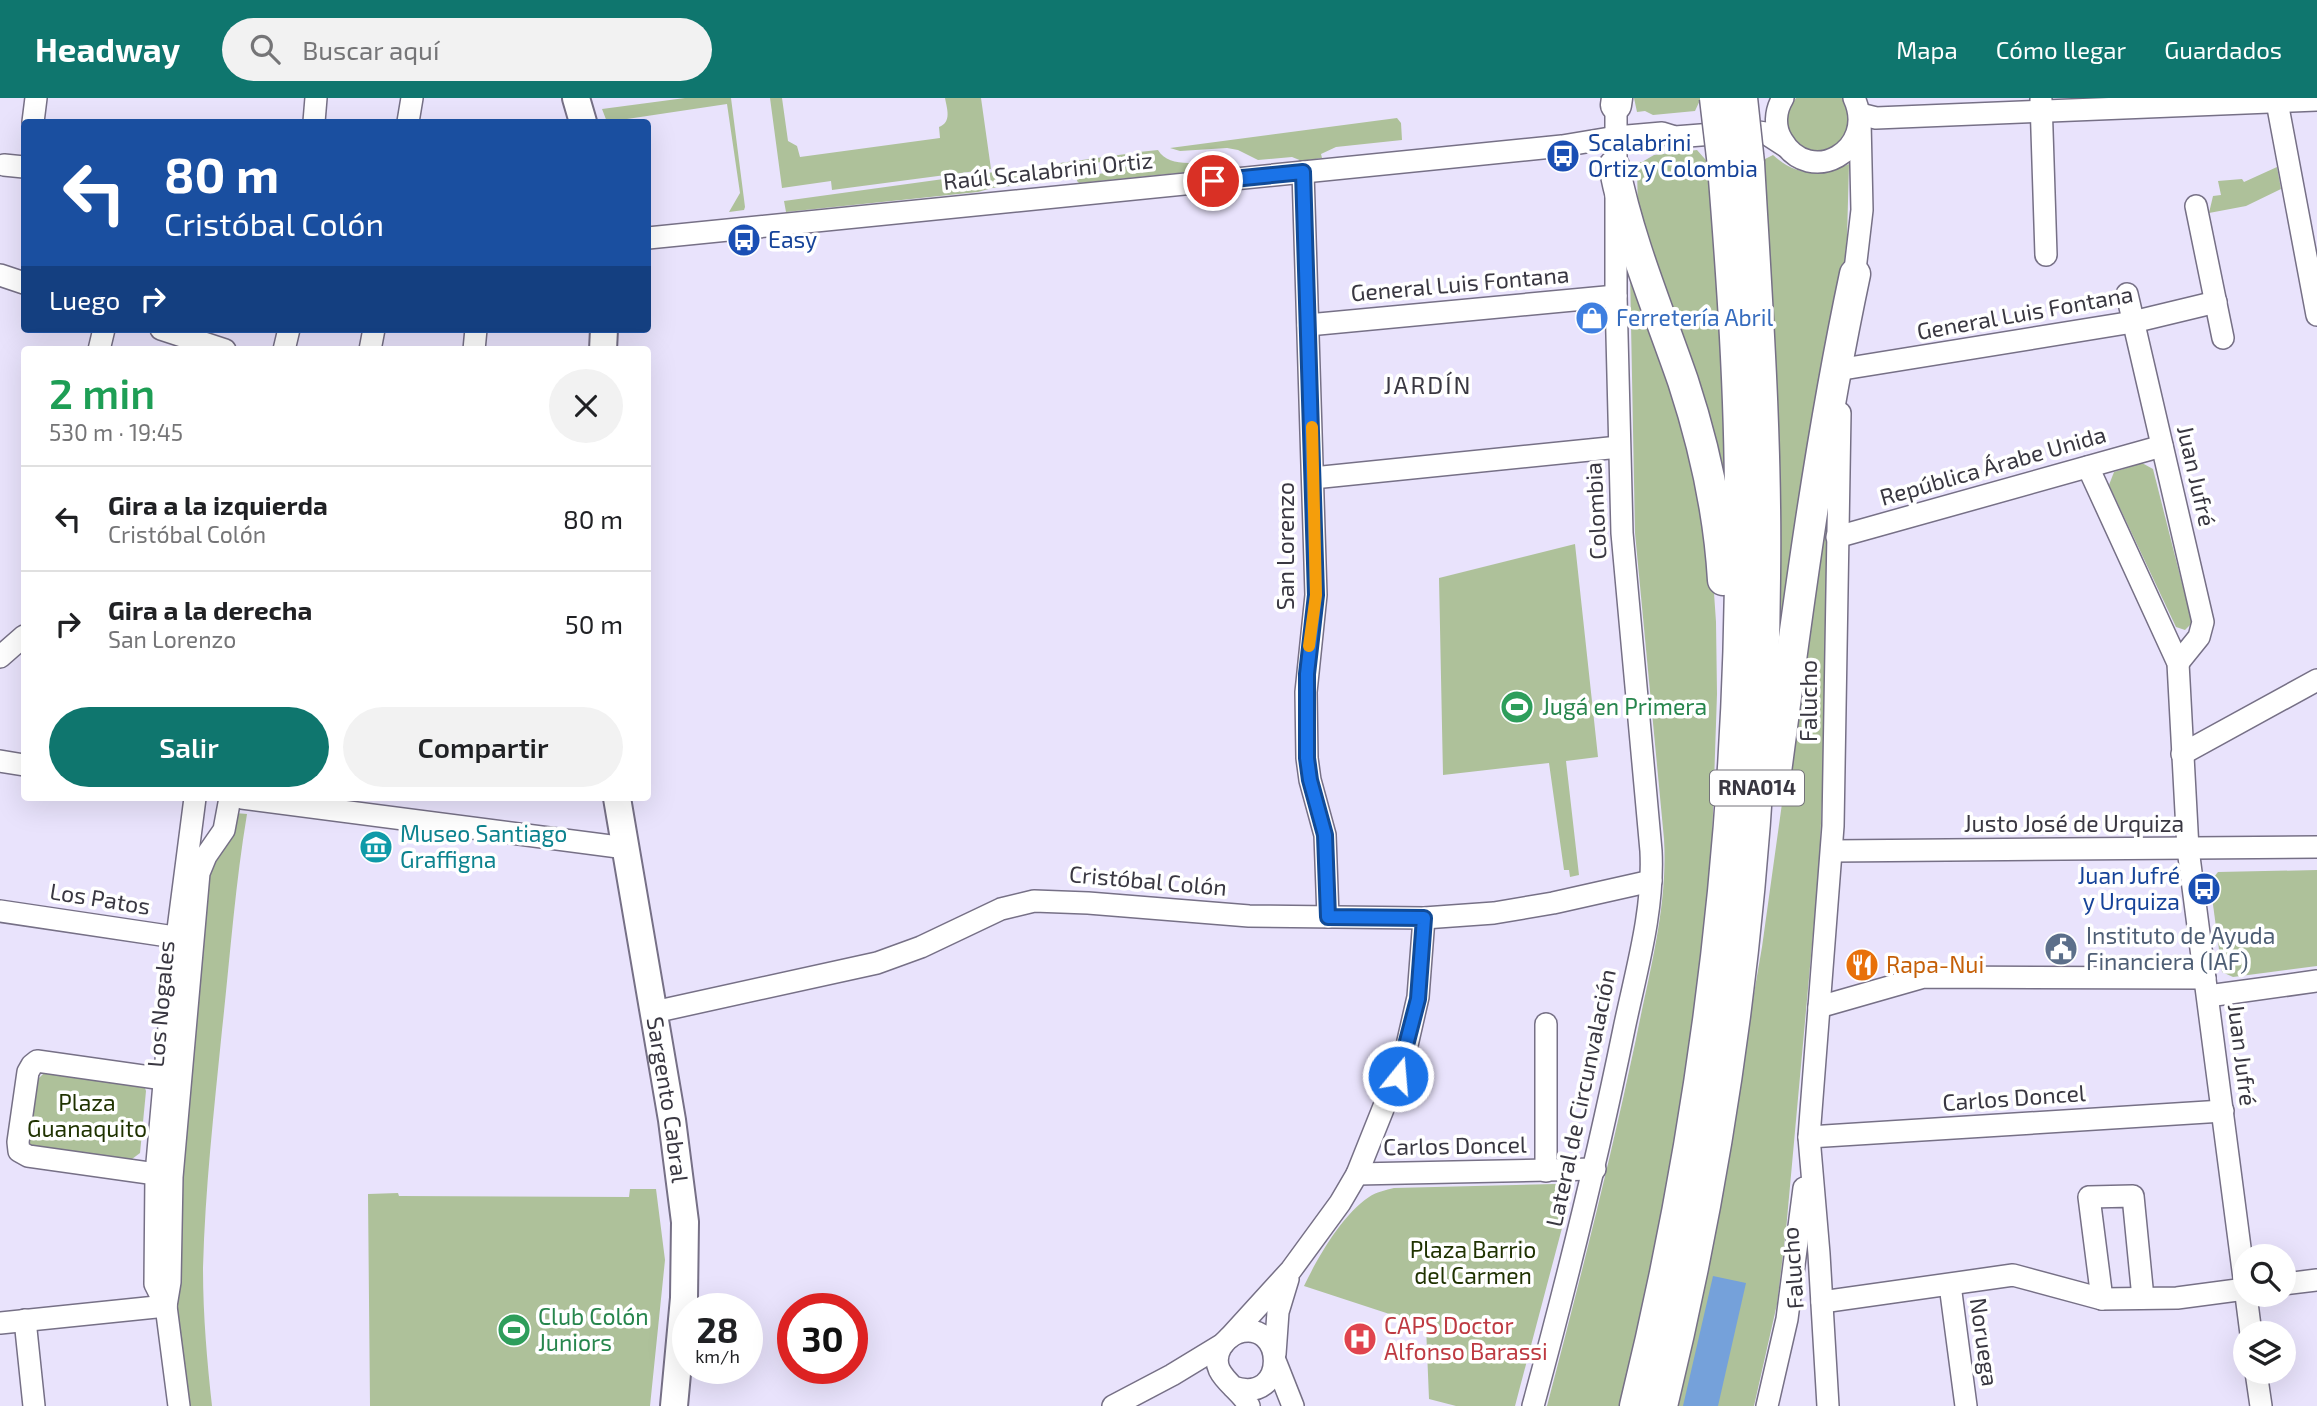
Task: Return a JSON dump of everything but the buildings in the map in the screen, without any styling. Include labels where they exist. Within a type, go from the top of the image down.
[{"type":"highway","name":"RNA014","points":[[1662,1406],[1692,1267],[1723,1090],[1752,853],[1764,635],[1763,382],[1736,165],[1716,98]]},
{"type":"highway","name":"RNA014","points":[[1635,1406],[1671,1241],[1699,1080],[1719,922],[1734,727],[1740,491],[1732,272],[1736,165],[1742,98]]},
{"type":"highway","points":[[1615,152],[1632,240],[1684,383],[1706,467],[1723,566],[1734,727]]},
{"type":"highway","points":[[1723,1090],[1763,864],[1823,440],[1855,274]]},
{"type":"main road","points":[[576,98],[582,119]]},
{"type":"main road","name":"Sargento Cabral","points":[[618,801],[672,1120],[685,1223],[684,1298],[674,1406]]},
{"type":"street","points":[[33,119],[36,98]]},
{"type":"street","points":[[314,119],[316,98]]},
{"type":"street","points":[[408,119],[412,98]]},
{"type":"street","points":[[1782,99],[1776,124],[1785,146]]},
{"type":"street","name":"Raúl Scalabrini Ortiz","points":[[651,238],[1562,146],[1615,152],[1674,127],[1751,119],[1782,99]]},
{"type":"street","points":[[1615,152],[1616,100]]},
{"type":"street","points":[[1858,108],[1876,118],[2041,105],[2317,100]]},
{"type":"street","points":[[2277,102],[2317,315]]},
{"type":"street","points":[[2041,105],[2046,255]]},
{"type":"street","name":"Raúl Scalabrini Ortiz","points":[[1662,133],[1675,137],[1752,131],[1765,134],[1792,153],[1811,162],[1832,160],[1849,148],[1855,139],[1858,108]]},
{"type":"street","name":"Falucho","points":[[1828,1406],[1809,1137],[1832,851],[1836,735],[1839,417],[1862,202],[1858,108]]},
{"type":"street","name":"Colombia","points":[[1615,152],[1622,533],[1651,852],[1651,881]]},
{"type":"street","name":"San Lorenzo","points":[[1303,172],[1316,595],[1306,680],[1307,758],[1325,835],[1328,917]]},
{"type":"street","points":[[2196,206],[2223,338]]},
{"type":"street","points":[[0,275],[21,282]]},
{"type":"street","name":"Juan Jufré","points":[[2127,294],[2203,622],[2199,637],[2178,663]]},
{"type":"street","name":"General Luis Fontana","points":[[1308,325],[1616,296]]},
{"type":"street","name":"General Luis Fontana","points":[[1843,369],[2133,322],[2216,302]]},
{"type":"street","points":[[173,333],[213,346]]},
{"type":"street","name":"República Árabe Unida","points":[[1837,537],[2162,446]]},
{"type":"street","points":[[1314,478],[1619,447]]},
{"type":"street","name":"Juan Jufré","points":[[2088,467],[2178,663],[2189,849],[2240,1244]]},
{"type":"street","points":[[0,657],[21,639]]},
{"type":"street","points":[[2182,754],[2317,680]]},
{"type":"street","points":[[0,761],[21,764]]},
{"type":"street","name":"Los Nogales","points":[[179,1406],[166,1306],[155,1284],[195,801]]},
{"type":"street","name":"Los Nogales","points":[[185,939],[199,873],[206,856],[224,830],[229,801]]},
{"type":"street","points":[[265,801],[626,848]]},
{"type":"street","name":"Justo José de Urquiza","points":[[1832,851],[2317,847]]},
{"type":"street","name":"Cristóbal Colón","points":[[654,1012],[877,963],[921,947],[1001,909],[1034,901],[1088,902],[1249,916],[1424,918],[1494,913],[1651,881]]},
{"type":"street","name":"Lateral de Circunvalación","points":[[1533,1406],[1595,1169],[1643,937],[1651,881]]},
{"type":"street","name":"Los Patos","points":[[0,911],[185,939]]},
{"type":"street","points":[[1229,1385],[1218,1368],[1219,1351],[1291,1270],[1340,1203],[1357,1174],[1405,1054],[1418,997],[1424,918]]},
{"type":"street","points":[[1819,1007],[1924,977],[2206,987],[2317,981]]},
{"type":"street","points":[[1546,1024],[1546,1171]]},
{"type":"street","points":[[164,1175],[28,1156],[19,1151],[18,1142],[28,1072],[34,1062],[45,1060],[172,1080]]},
{"type":"street","name":"Carlos Doncel","points":[[1809,1137],[2223,1111]]},
{"type":"street","points":[[1768,1406],[1783,1344],[1791,1294],[1809,1137]]},
{"type":"street","name":"Carlos Doncel","points":[[1357,1174],[1595,1169]]},
{"type":"street","points":[[2102,1299],[2089,1197],[2133,1196],[2143,1298]]},
{"type":"street","points":[[1255,1397],[1270,1378],[1276,1359],[1278,1312],[1291,1270]]},
{"type":"street","points":[[1822,1303],[2013,1275],[2102,1299],[2177,1297],[2233,1290]]},
{"type":"street","points":[[2296,1283],[2317,1280]]},
{"type":"street","name":"Noruega","points":[[1950,1285],[1966,1406]]},
{"type":"street","points":[[0,1323],[166,1306]]},
{"type":"street","points":[[25,1320],[34,1406]]},
{"type":"street","points":[[1113,1406],[1172,1376],[1244,1332],[1260,1335],[1267,1340],[1293,1406]]},
{"type":"street","points":[[1172,1376],[1197,1372],[1255,1397],[1287,1406]]},
{"type":"street","points":[[2258,1384],[2261,1406]]},
{"type":"green space","points":[[685,98],[731,98],[744,210],[729,212],[740,193],[727,104],[627,119],[606,119],[602,109]]},
{"type":"green space","points":[[770,98],[782,98],[788,141],[797,146],[800,157],[940,138],[939,127],[946,122],[948,115],[945,98],[981,98],[991,169],[832,190],[831,181],[782,188]]},
{"type":"green space","points":[[1634,98],[1701,98],[1695,111],[1653,115],[1645,111],[1637,112]]},
{"type":"green space","points":[[1796,98],[1842,98],[1849,113],[1849,127],[1843,138],[1833,146],[1821,150],[1808,149],[1797,143],[1787,121]]},
{"type":"green space","points":[[1397,118],[1401,123],[1402,140],[1336,147],[1321,154],[1322,158],[1302,161],[1292,157],[1258,160],[1238,150],[1227,148],[1180,151],[1170,148]]},
{"type":"green space","points":[[1158,150],[1171,160],[1226,160],[1229,166],[1079,183],[1077,181],[1078,177],[1121,169],[1129,165],[1139,152]]},
{"type":"green space","points":[[1697,150],[1712,167],[1728,499],[1638,223],[1637,162],[1654,155]]},
{"type":"green space","points":[[1126,154],[1125,157],[1072,168],[1047,182],[978,192],[786,212],[784,201]]},
{"type":"green space","points":[[1773,155],[1800,171],[1828,171],[1849,164],[1847,238],[1840,301],[1778,698],[1777,385],[1759,162]]},
{"type":"green space","points":[[2277,167],[2281,189],[2246,206],[2209,213],[2213,196],[2221,195],[2218,181],[2242,179],[2244,182]]},
{"type":"green space","points":[[1630,272],[1678,398],[1712,564],[1717,694],[1711,873],[1699,981],[1666,1205],[1622,1406],[1547,1406],[1626,1085],[1656,940],[1663,890],[1664,839],[1635,533]]},
{"type":"green space","points":[[2142,463],[2153,469],[2192,623],[2185,630],[2176,627],[2109,485],[2114,472]]},
{"type":"green space","points":[[1829,466],[1819,868],[1777,1304],[1754,1406],[1676,1406],[1715,1220],[1762,947]]},
{"type":"green space","name":"Jugá en Primera","points":[[1575,544],[1598,757],[1566,761],[1579,875],[1570,877],[1569,870],[1564,870],[1549,763],[1443,775],[1439,578]]},
{"type":"green space","points":[[235,813],[247,814],[216,1090],[204,1238],[204,1303],[212,1406],[189,1406],[178,1320],[178,1208],[208,868]]},
{"type":"green space","points":[[2317,870],[2317,966],[2233,977],[2222,972],[2210,882],[2218,872]]},
{"type":"green space","name":"Plaza Guanaquito","points":[[45,1072],[145,1088],[140,1153],[127,1160],[31,1145],[28,1141],[38,1079]]},
{"type":"green space","name":"Plaza Barrio del Carmen","points":[[1555,1184],[1566,1186],[1571,1194],[1515,1406],[1456,1406],[1429,1399],[1426,1326],[1304,1286],[1340,1225],[1359,1205],[1378,1192],[1394,1188]]},
{"type":"green space","name":"Club Colón Juniors","points":[[630,1189],[656,1189],[665,1260],[650,1406],[370,1406],[368,1194],[629,1197]]},
{"type":"water","points":[[1713,1276],[1746,1283],[1718,1406],[1683,1406]]},
{"type":"slow traffic","points":[[1309,646],[1316,595],[1312,427]]},
{"type":"place","name":"Scalabrini Ortiz y Colombia","points":[[1563,156]]},
{"type":"place","name":"Easy","points":[[744,240]]},
{"type":"place","name":"Ferretería Abril","points":[[1592,318]]},
{"type":"place","name":"Jugá en Primera","points":[[1517,707]]},
{"type":"place","name":"Museo Santiago Graffigna","points":[[376,847]]},
{"type":"place","name":"Juan Jufré y Urquiza","points":[[2204,889]]},
{"type":"place","name":"Instituto de Ayuda Financiera (IAF)","points":[[2061,949]]},
{"type":"place","name":"Rapa-Nui","points":[[1862,965]]},
{"type":"place","name":"Club Colón Juniors","points":[[514,1330]]},
{"type":"place","name":"CAPS Doctor Alfonso Barassi","points":[[1360,1339]]},
{"type":"district","name":"JARDÍN","points":[[1428,386]]},
{"type":"route","points":[[1213,181],[1303,172],[1316,595],[1306,692],[1307,758],[1325,835],[1328,917],[1424,918],[1418,999],[1398,1076]]}]
